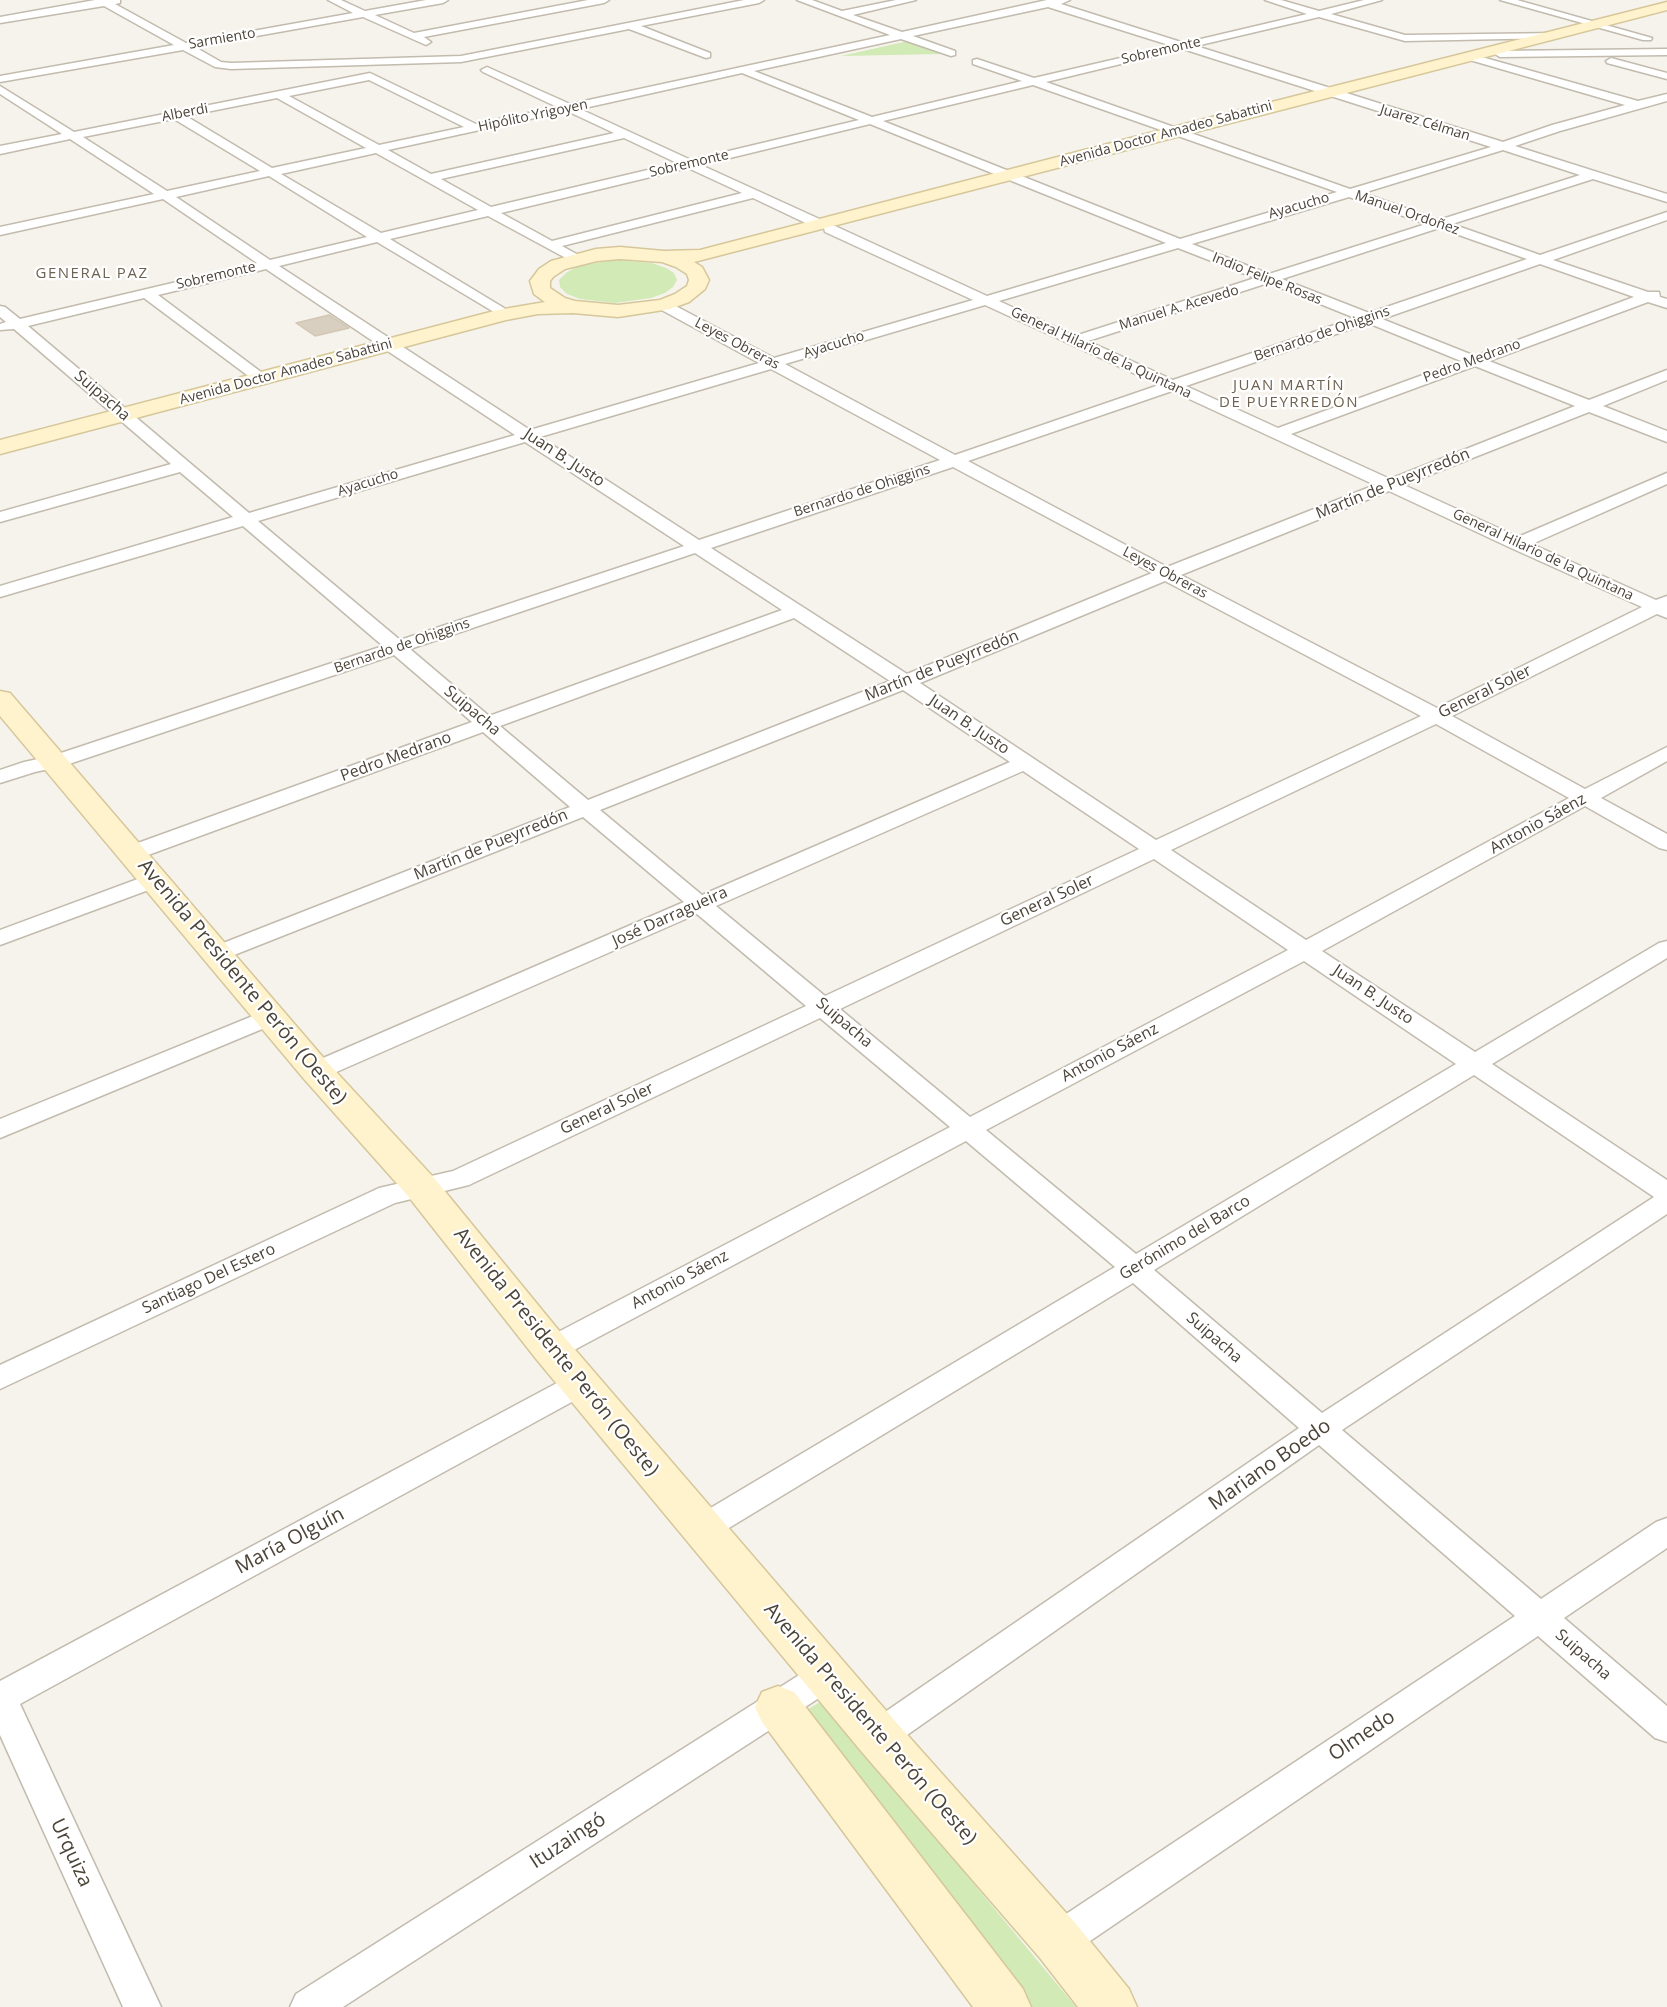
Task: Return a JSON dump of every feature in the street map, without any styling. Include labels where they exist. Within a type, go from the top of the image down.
[{"type":"main road","name":"Avenida Doctor Amadeo Sabattini","points":[[1472,58],[1500,54],[1667,6]]},
{"type":"main road","name":"Avenida Doctor Amadeo Sabattini","points":[[695,271],[700,265],[710,260],[825,227],[1555,35],[1667,11]]},
{"type":"main road","name":"Avenida Doctor Amadeo Sabattini","points":[[664,257],[700,256],[825,227]]},
{"type":"main road","points":[[620,253],[664,257],[683,263],[695,271],[699,280],[694,289],[682,298],[663,305],[618,311],[573,307],[558,302],[541,290],[540,281],[546,273],[575,259],[620,253]]},
{"type":"main road","name":"Avenida Doctor Amadeo Sabattini","points":[[0,441],[122,413],[386,343],[499,311],[526,301],[541,290]]},
{"type":"main road","name":"Avenida Doctor Amadeo Sabattini","points":[[0,447],[256,375],[386,343],[521,311],[573,307]]},
{"type":"main road","name":"Avenida Presidente Perón (Oeste)","points":[[0,699],[56,762],[316,1071],[421,1187],[580,1384],[878,1736],[1058,1941],[1111,2007]]},
{"type":"main road","points":[[778,1707],[1005,2007]]},
{"type":"street","points":[[0,20],[124,0]]},
{"type":"street","points":[[333,0],[460,58]]},
{"type":"street","name":"Sarmiento","points":[[0,79],[444,0]]},
{"type":"street","points":[[568,0],[706,56]]},
{"type":"street","points":[[413,36],[604,0]]},
{"type":"street","points":[[103,2],[219,65],[460,58],[759,0]]},
{"type":"street","points":[[802,0],[951,53]]},
{"type":"street","points":[[842,14],[910,0]]},
{"type":"street","name":"Juarez Célman","points":[[1036,0],[1667,198]]},
{"type":"street","name":"Hipólito Yrigoyen","points":[[0,231],[1065,0]]},
{"type":"street","points":[[1270,0],[1405,38],[1555,35]]},
{"type":"street","name":"Sobremonte","points":[[0,328],[1377,0]]},
{"type":"street","points":[[1505,0],[1647,38]]},
{"type":"street","points":[[1500,54],[1667,52]]},
{"type":"street","points":[[1584,53],[1667,76]]},
{"type":"street","points":[[1472,58],[1658,111]]},
{"type":"street","name":"Manuel Ordoñez","points":[[977,62],[1667,304]]},
{"type":"street","name":"General Hilario de la Quintana","points":[[487,70],[1517,544],[1664,607]]},
{"type":"street","name":"Indio Felipe Rosas","points":[[743,70],[1667,437]]},
{"type":"street","name":"Alberdi","points":[[0,150],[370,76],[475,128]]},
{"type":"street","name":"Juan B. Justo","points":[[0,89],[905,682],[1667,1193]]},
{"type":"street","points":[[278,94],[575,259]]},
{"type":"street","name":"Ayacucho","points":[[0,592],[1556,128],[1667,97]]},
{"type":"street","points":[[9,110],[27,107]]},
{"type":"street","points":[[176,115],[499,311]]},
{"type":"street","points":[[430,178],[627,134]]},
{"type":"street","name":"Manuel A. Acevedo","points":[[1074,341],[1592,175]]},
{"type":"street","points":[[550,244],[755,194]]},
{"type":"street","name":"Bernardo de Ohiggins","points":[[0,777],[31,766],[56,762],[956,460],[1667,216]]},
{"type":"street","name":"Pedro Medrano","points":[[1279,434],[1472,360],[1667,290]]},
{"type":"street","points":[[146,293],[256,375]]},
{"type":"street","name":"Leyes Obreras","points":[[663,305],[1437,716],[1667,843]]},
{"type":"street","name":"Suipacha","points":[[0,310],[585,807],[825,1006],[1134,1268],[1667,1727]]},
{"type":"street","name":"Martín de Pueyrredón","points":[[216,954],[905,682],[1166,574],[1667,375]]},
{"type":"street","points":[[0,518],[182,466]]},
{"type":"street","points":[[1517,544],[1667,478]]},
{"type":"street","name":"General Soler","points":[[421,1187],[460,1179],[1664,607]]},
{"type":"street","name":"Pedro Medrano","points":[[132,853],[796,611]]},
{"type":"street","name":"Antonio Sáenz","points":[[551,1349],[1306,950],[1667,753]]},
{"type":"street","name":"José Darragueira","points":[[316,1071],[1024,763]]},
{"type":"street","points":[[0,938],[154,880]]},
{"type":"street","name":"Gerónimo del Barco","points":[[703,1528],[1667,948]]},
{"type":"street","points":[[0,1129],[270,1017]]},
{"type":"street","name":"Santiago Del Estero","points":[[0,1378],[388,1195],[421,1187]]},
{"type":"street","name":"Mariano Boedo","points":[[878,1736],[1320,1430],[1667,1201]]},
{"type":"street","name":"María Olguín","points":[[0,1698],[580,1384]]},
{"type":"street","name":"Olmedo","points":[[1058,1941],[1667,1531]]},
{"type":"street","name":"Ituzaingó","points":[[309,2007],[827,1675]]},
{"type":"street","name":"Urquiza","points":[[0,1698],[142,2007]]},
{"type":"green space","points":[[908,41],[943,54],[841,56]]},
{"type":"green space","points":[[614,260],[652,263],[674,273],[677,280],[673,287],[665,293],[651,298],[615,303],[580,299],[567,294],[560,287],[559,280],[578,266]]},
{"type":"green space","points":[[822,1701],[1076,2007],[1023,2007],[801,1713]]},
{"type":"building","points":[[329,315],[349,328],[315,336],[296,323]]},
{"type":"district","name":"GENERAL PAZ","points":[[92,274]]},
{"type":"district","name":"JUAN MARTÍN DE PUEYRREDÓN","points":[[1289,394]]}]
